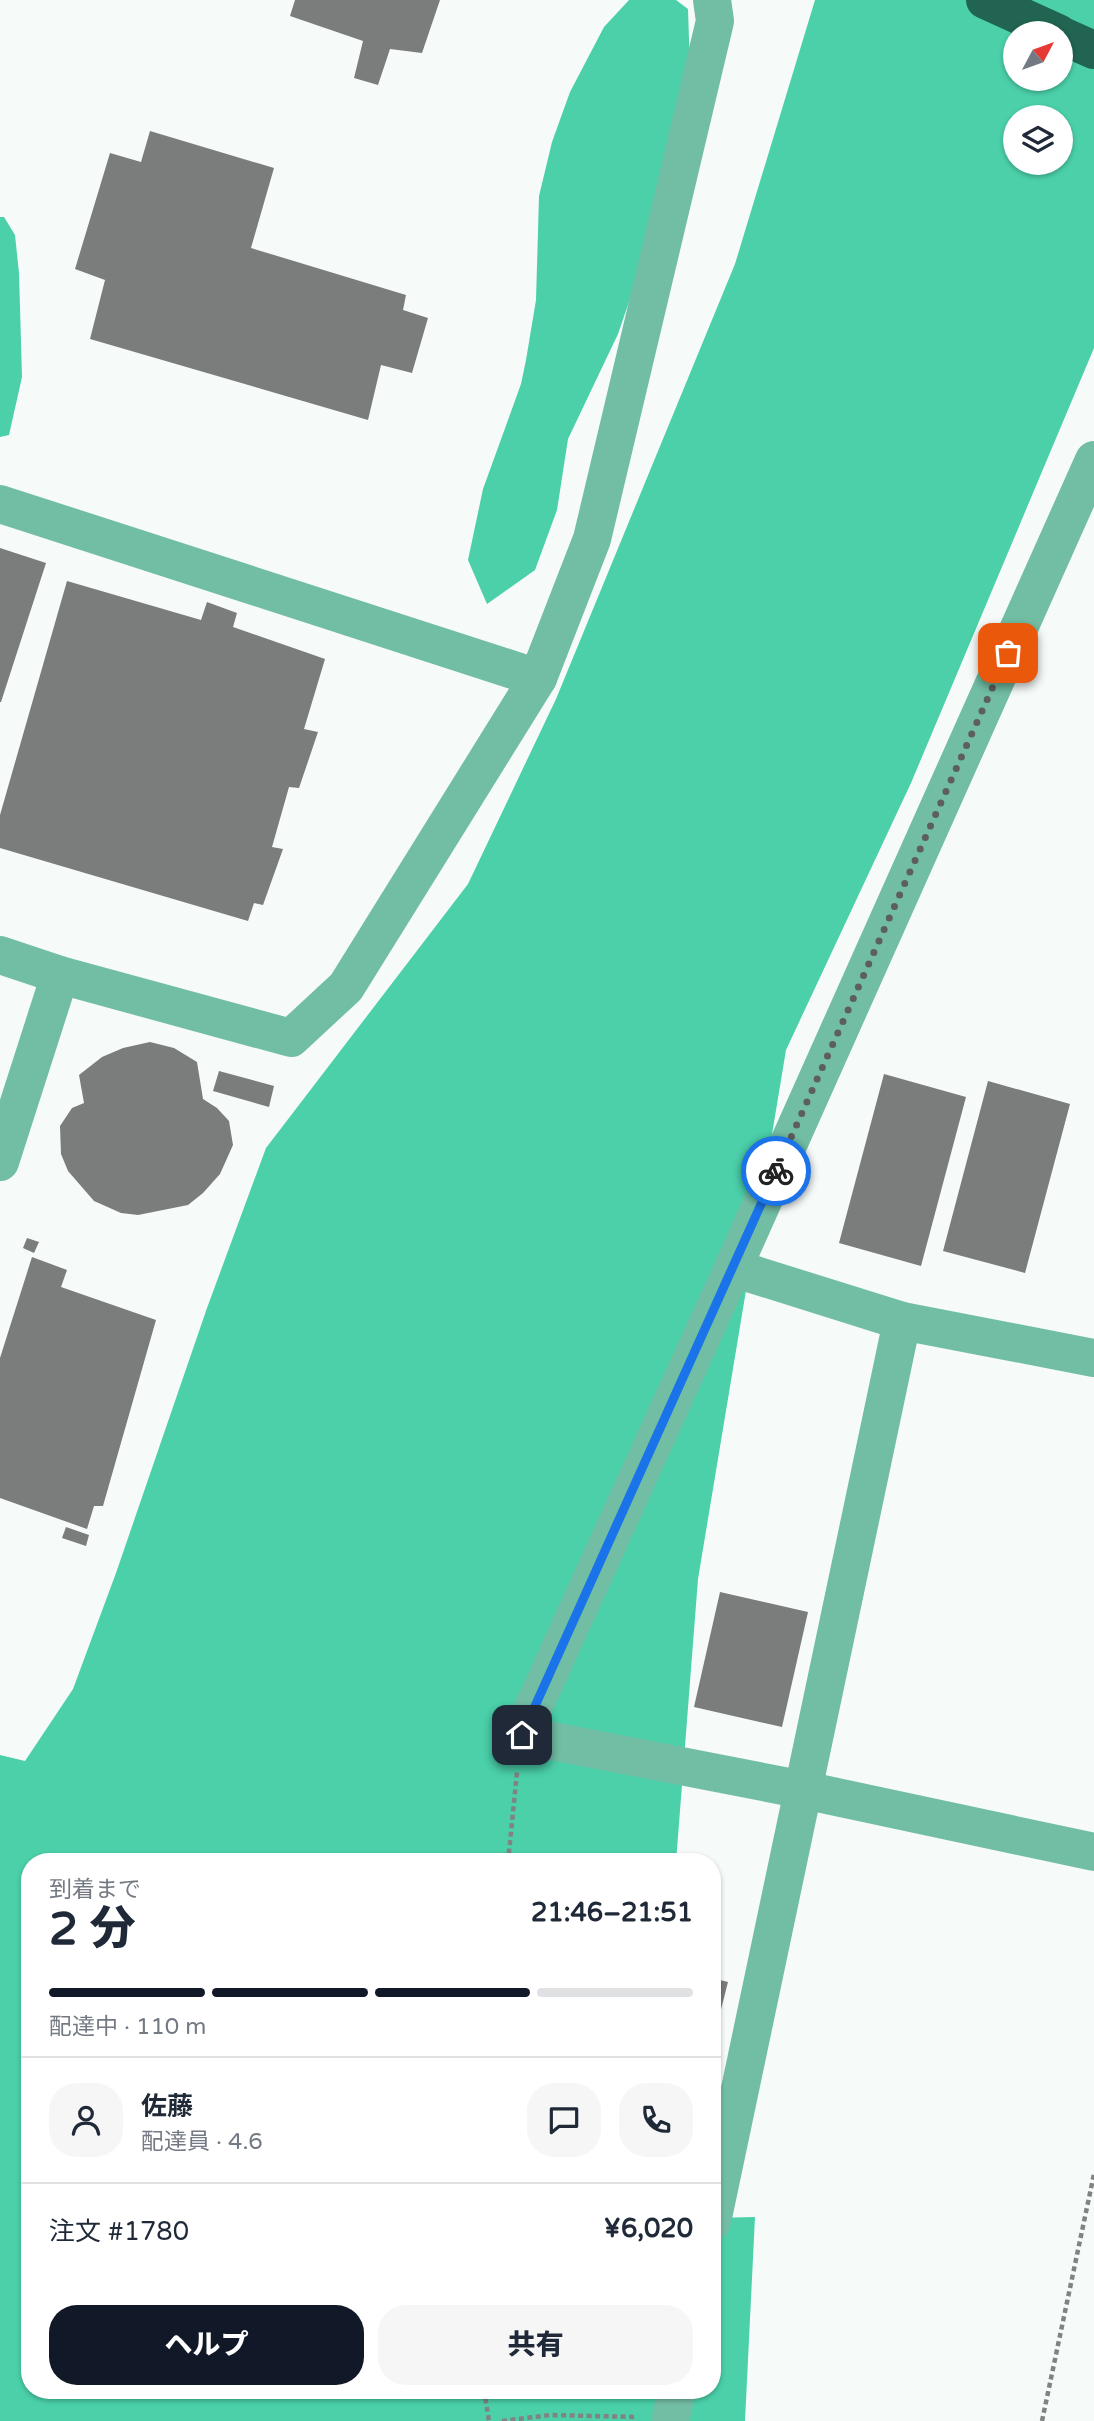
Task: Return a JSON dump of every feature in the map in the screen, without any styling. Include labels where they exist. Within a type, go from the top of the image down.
[{"type":"highway","points":[[985,0],[1031,21]]},
{"type":"highway","points":[[1073,40],[1094,50]]},
{"type":"street","points":[[0,955],[60,975],[291,1038],[346,987],[538,678],[593,540],[715,21],[712,0]]},
{"type":"street","points":[[1094,460],[522,1735],[804,1790],[1094,1852]]},
{"type":"street","points":[[0,504],[538,678]]},
{"type":"street","points":[[0,1162],[60,975]]},
{"type":"street","points":[[733,1268],[902,1321],[1094,1358]]},
{"type":"street","points":[[721,2180],[902,1321]]},
{"type":"path","points":[[509,1853],[522,1735]]},
{"type":"path","points":[[1042,2421],[1094,2174]]},
{"type":"path","points":[[485,2399],[489,2421]]},
{"type":"path","points":[[502,2421],[674,2404]]},
{"type":"green space","points":[[629,0],[676,0],[688,9],[690,69],[657,220],[618,334],[568,439],[557,510],[535,570],[487,604],[468,560],[483,489],[521,384],[526,360],[536,300],[539,196],[552,142],[570,92],[604,27]]},
{"type":"green space","points":[[815,0],[1094,0],[1094,348],[911,783],[786,1050],[698,1579],[677,1853],[21,1853],[21,2399],[721,2399],[721,2218],[755,2217],[745,2421],[0,2421],[0,1755],[25,1761],[73,1689],[266,1148],[468,884],[556,699],[735,264]]},
{"type":"green space","points":[[0,217],[4,217],[15,235],[19,273],[22,377],[9,435],[0,437]]},
{"type":"building","points":[[295,0],[440,0],[422,53],[390,49],[378,85],[354,78],[363,41],[290,16]]},
{"type":"building","points":[[150,131],[274,168],[251,248],[406,295],[403,310],[428,318],[412,373],[381,365],[368,420],[90,339],[105,280],[75,269],[110,153],[141,162]]},
{"type":"building","points":[[0,548],[46,563],[1,702],[0,702]]},
{"type":"building","points":[[67,581],[201,620],[207,602],[237,613],[233,627],[325,659],[304,729],[318,732],[299,788],[289,787],[272,847],[283,849],[263,905],[254,903],[248,921],[0,848],[0,815]]},
{"type":"building","points":[[150,1042],[174,1048],[197,1062],[203,1099],[217,1108],[229,1121],[233,1145],[220,1174],[188,1205],[138,1215],[121,1213],[94,1201],[68,1171],[61,1154],[60,1126],[72,1108],[84,1103],[79,1075],[102,1057],[123,1048]]},
{"type":"building","points":[[219,1071],[274,1086],[269,1107],[213,1091]]},
{"type":"building","points":[[884,1074],[966,1097],[921,1266],[839,1243]]},
{"type":"building","points":[[988,1081],[1070,1104],[1025,1273],[943,1251]]},
{"type":"building","points":[[27,1238],[39,1242],[34,1253],[23,1248]]},
{"type":"building","points":[[32,1257],[67,1270],[61,1287],[156,1320],[103,1506],[94,1506],[87,1529],[0,1498],[0,1358]]},
{"type":"building","points":[[66,1527],[89,1535],[86,1546],[62,1538]]},
{"type":"building","points":[[720,1592],[808,1612],[782,1727],[694,1707]]},
{"type":"building","points":[[721,1980],[728,1982],[721,2010]]},
{"type":"way so far","points":[[776,1171],[1008,653]]},
{"type":"route","points":[[522,1735],[776,1171]]}]
